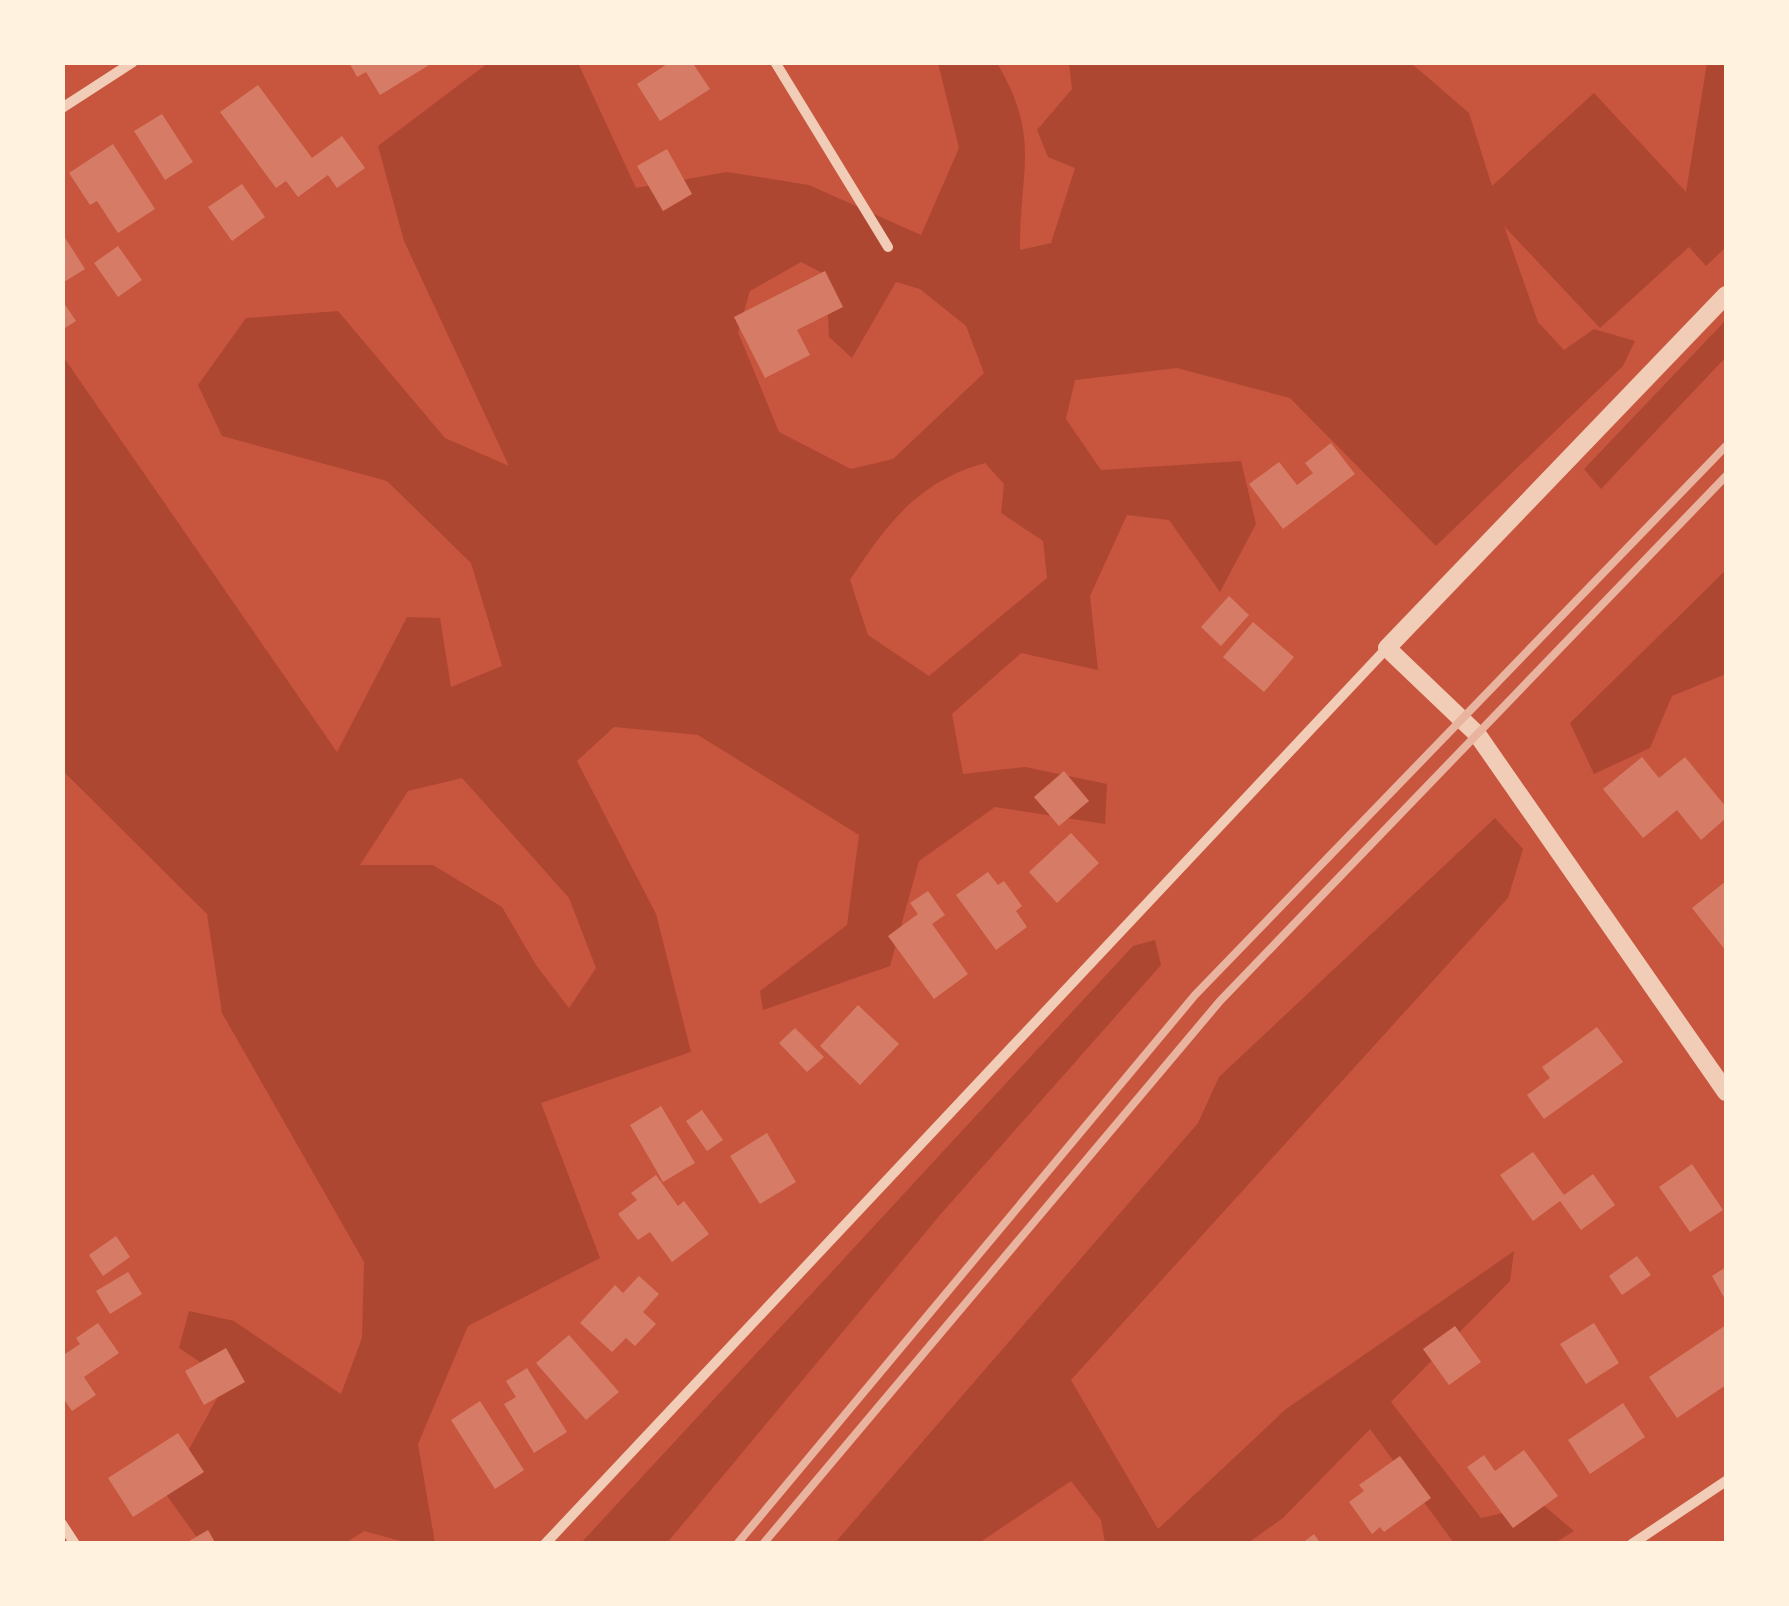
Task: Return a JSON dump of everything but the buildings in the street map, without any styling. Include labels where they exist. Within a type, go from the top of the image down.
[{"type":"street","points":[[62,108],[133,62]]},
{"type":"street","points":[[775,62],[888,247]]},
{"type":"street","points":[[546,1544],[1387,648],[1726,295]]},
{"type":"street","points":[[1387,648],[1478,734],[1726,1092]]},
{"type":"street","points":[[1632,1544],[1726,1481]]},
{"type":"street","points":[[62,1524],[75,1544]]},
{"type":"shaded area","points":[[488,63],[578,63],[636,188],[727,172],[809,185],[921,235],[959,148],[938,63],[997,63],[1011,90],[1024,135],[1020,250],[1051,243],[1075,168],[1048,157],[1037,130],[1072,89],[1069,63],[1411,63],[1469,113],[1492,186],[1594,93],[1686,192],[1707,63],[1726,63],[1726,247],[1706,266],[1689,247],[1600,328],[1504,226],[1538,322],[1564,350],[1594,329],[1635,341],[1623,366],[1436,546],[1290,398],[1177,368],[1075,380],[1066,419],[1101,470],[1241,461],[1256,524],[1220,592],[1169,520],[1127,515],[1090,596],[1098,670],[1021,653],[952,714],[963,774],[1025,767],[1107,784],[1105,824],[995,807],[919,861],[890,966],[763,1010],[760,991],[847,925],[859,835],[698,735],[614,727],[577,761],[656,914],[691,1052],[541,1103],[600,1258],[468,1326],[418,1444],[435,1543],[408,1543],[364,1531],[346,1543],[201,1543],[165,1493],[227,1380],[179,1348],[189,1311],[234,1321],[341,1394],[362,1338],[364,1262],[222,1013],[207,914],[63,771],[62,355],[337,752],[407,617],[440,618],[451,687],[502,666],[471,563],[387,481],[222,436],[198,385],[246,318],[338,311],[445,438],[509,466],[404,241],[378,146]],"holes":[[[801,262],[826,275],[829,337],[852,358],[896,282],[920,289],[966,326],[984,373],[893,459],[851,469],[779,432],[738,332],[750,291]],[[985,463],[1004,484],[1001,513],[1043,541],[1047,578],[929,676],[868,635],[850,580],[906,508],[940,481]],[[462,778],[569,898],[596,968],[569,1008],[536,965],[502,907],[433,865],[360,865],[408,791]]]},
{"type":"shaded area","points":[[1726,320],[1726,357],[1601,489],[1584,469]]},
{"type":"shaded area","points":[[1726,570],[1726,674],[1672,696],[1650,748],[1594,774],[1570,723]]},
{"type":"shaded area","points":[[1495,818],[1523,849],[1508,898],[1071,1380],[1158,1529],[1286,1409],[1514,1251],[1510,1281],[1391,1402],[1481,1518],[1542,1504],[1574,1531],[1555,1543],[1454,1543],[1370,1429],[1283,1518],[1248,1543],[1105,1543],[1101,1520],[1071,1481],[979,1543],[834,1544],[1198,1123],[1219,1077]]},
{"type":"shaded area","points":[[1155,940],[1161,965],[940,1215],[667,1543],[581,1543],[1133,946]]},
{"type":"railway","points":[[737,1544],[1195,995],[1726,446]]},
{"type":"railway","points":[[763,1544],[1220,1001],[1726,476]]}]
